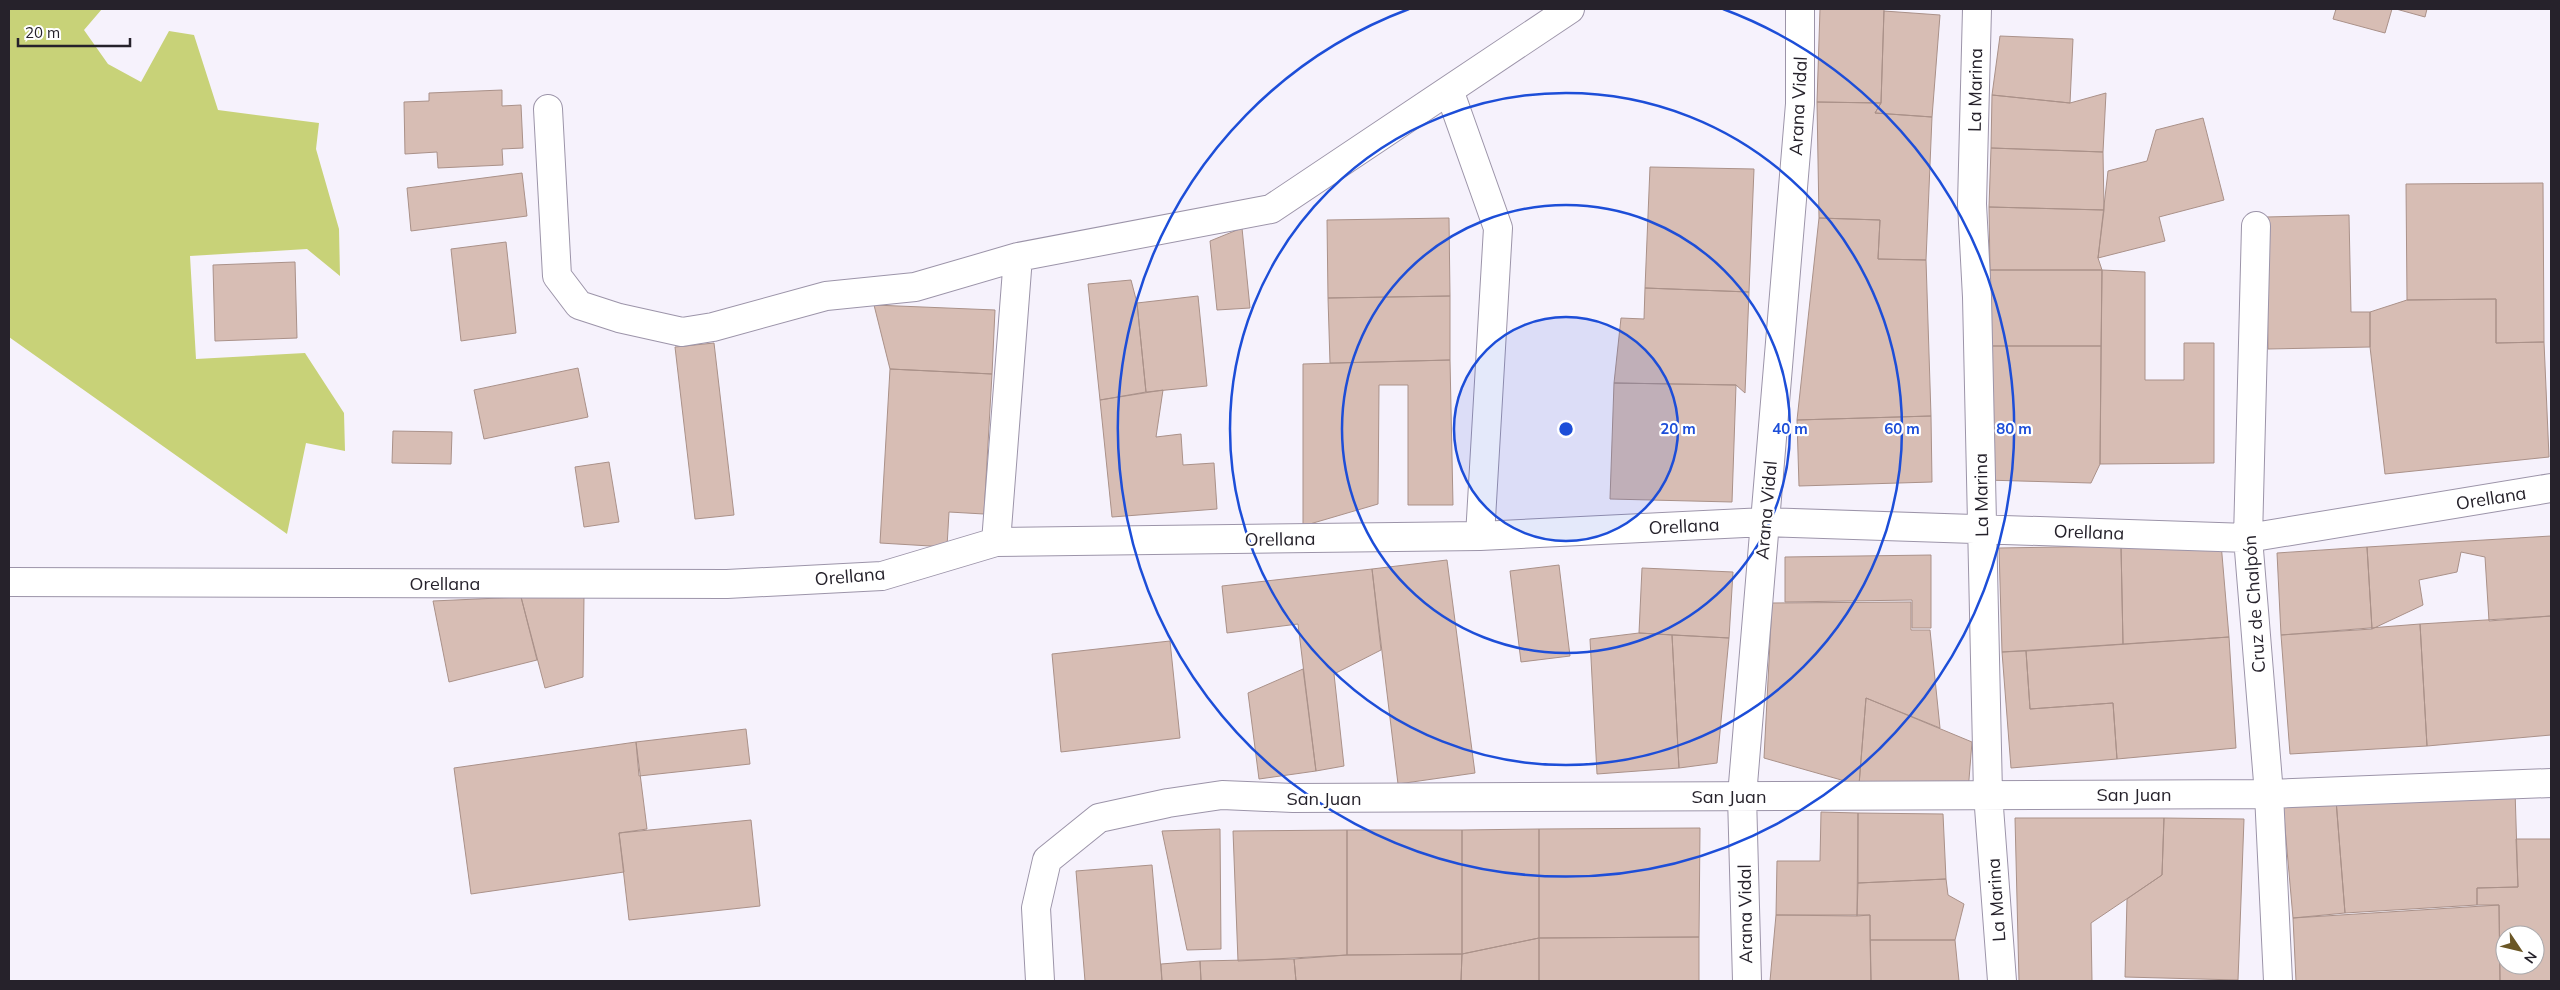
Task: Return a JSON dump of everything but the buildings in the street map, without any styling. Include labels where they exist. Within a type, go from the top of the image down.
[{"type":"street","points":[[548,109],[557,276],[579,305],[619,318],[682,332],[713,327],[826,296],[915,287],[1018,257],[1270,209],[1570,9]]},
{"type":"street","name":"Arana Vidal","points":[[1747,981],[1742,796],[1800,104],[1800,9]]},
{"type":"street","name":"La Marina","points":[[1977,9],[1972,204],[1977,297],[1988,794],[2002,981]]},
{"type":"street","points":[[1449,90],[1498,228],[1480,536]]},
{"type":"street","name":"Cruz de Chalpón","points":[[2256,226],[2248,538],[2269,794],[2278,981]]},
{"type":"street","points":[[996,542],[1018,257]]},
{"type":"street","name":"Orellana","points":[[9,582],[736,583],[882,576],[996,542],[1480,536],[1765,522],[2248,538],[2551,488]]},
{"type":"street","name":"San Juan","points":[[1040,981],[1036,908],[1047,860],[1099,818],[1222,795],[1293,798],[2269,794],[2551,783]]},
{"type":"green space","points":[[9,9],[102,9],[84,30],[108,64],[141,82],[169,31],[194,35],[218,110],[319,123],[316,149],[339,229],[340,276],[307,249],[190,256],[196,359],[305,353],[344,413],[345,451],[306,443],[287,534],[9,337]]}]
